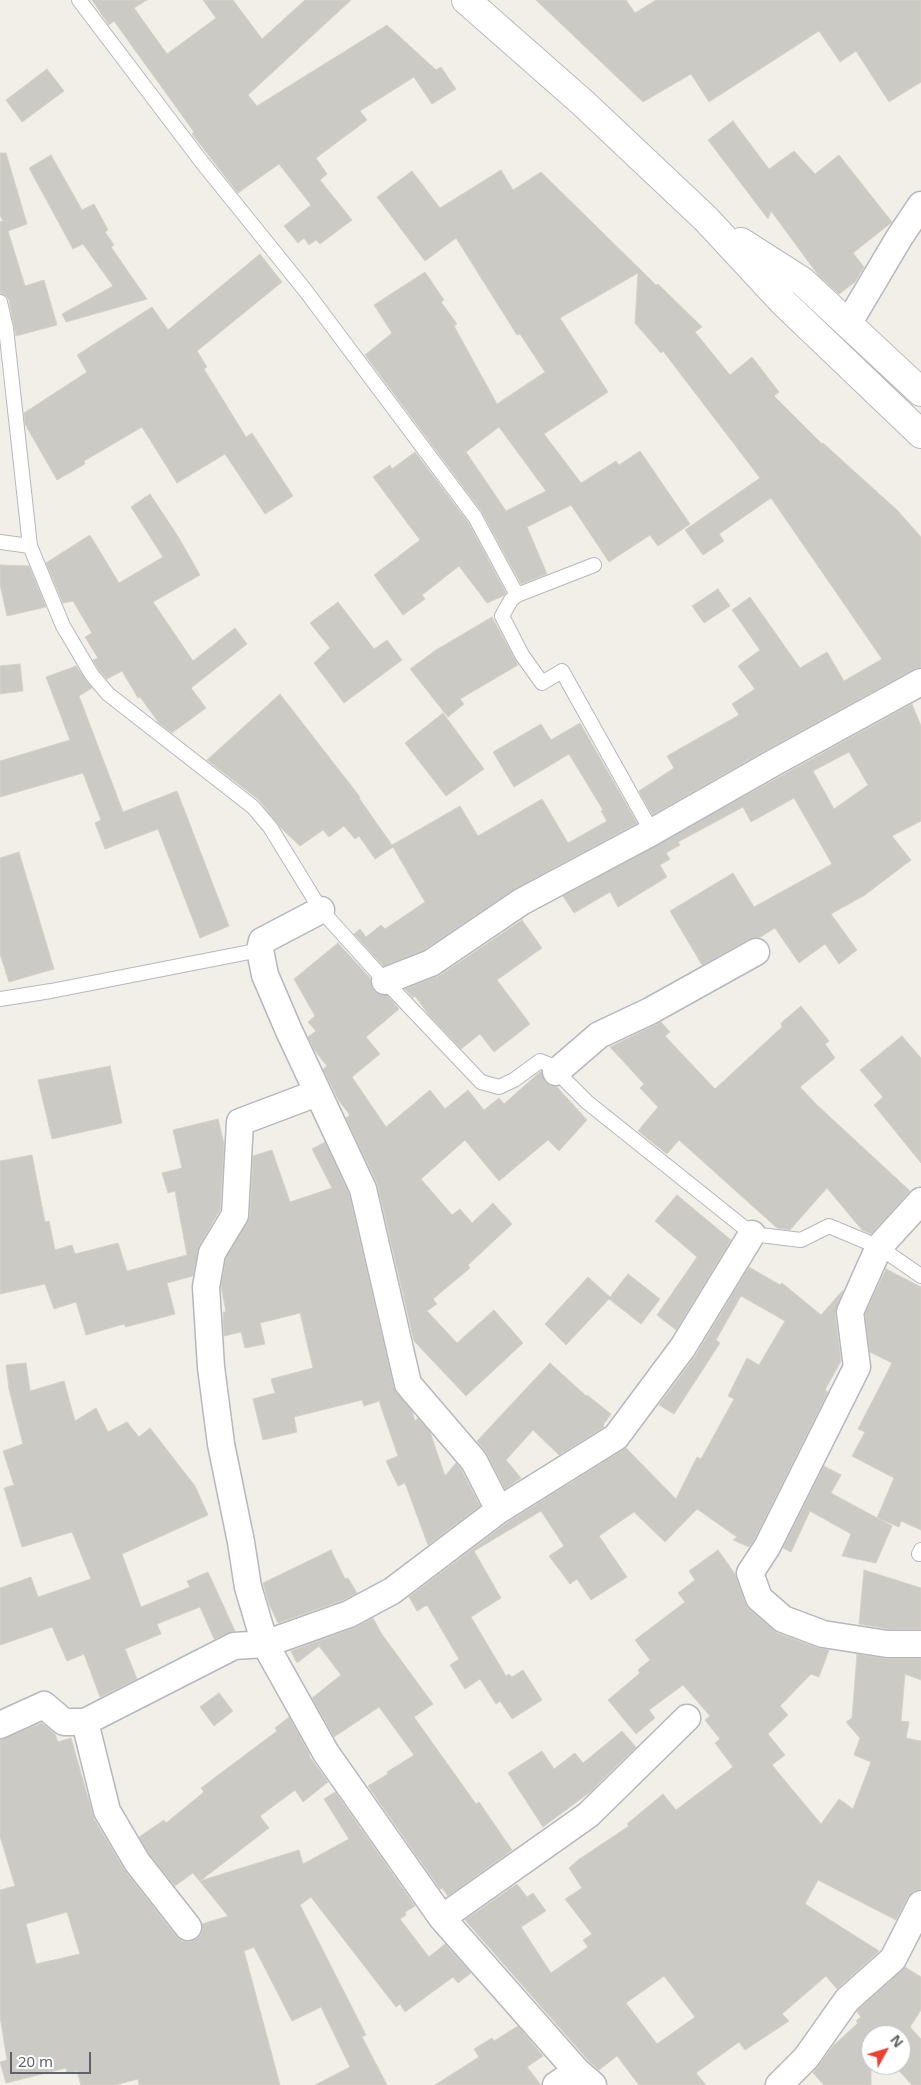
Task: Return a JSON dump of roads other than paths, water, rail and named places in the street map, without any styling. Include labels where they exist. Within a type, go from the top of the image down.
[{"type":"main road","points":[[466,0],[583,103],[706,219],[784,303],[921,434]]},
{"type":"main road","points":[[706,219],[802,281],[921,392]]},
{"type":"street","points":[[848,324],[899,238],[921,206]]},
{"type":"street","points":[[385,980],[430,963],[521,902],[652,832],[774,762],[921,682]]},
{"type":"street","points":[[321,910],[262,940],[260,950],[265,975],[317,1093],[363,1189],[408,1384],[474,1462],[499,1510]]},
{"type":"street","points":[[556,1072],[599,1035],[650,1011],[756,952]]},
{"type":"street","points":[[317,1093],[240,1122],[235,1215],[212,1253],[206,1287],[211,1367],[221,1444],[242,1542],[248,1587],[265,1644],[326,1752],[442,1918],[575,2080]]},
{"type":"street","points":[[921,1201],[879,1247],[850,1312],[857,1367],[767,1547],[750,1573],[759,1598],[782,1619],[822,1634],[887,1644],[921,1644]]},
{"type":"street","points":[[0,1725],[44,1705],[64,1722],[85,1722],[234,1646],[265,1644],[349,1614],[392,1592],[499,1510],[616,1437],[683,1348],[752,1234]]},
{"type":"street","points":[[442,1918],[588,1815],[687,1718]]},
{"type":"street","points":[[85,1722],[107,1812],[137,1862],[188,1927]]},
{"type":"street","points":[[779,2085],[806,2058],[848,2000],[893,1959],[921,1904]]},
{"type":"lane","points":[[79,0],[201,161],[305,290],[475,517],[518,595]]},
{"type":"lane","points":[[0,302],[6,328],[30,546],[63,626],[92,675],[108,694],[253,807],[270,827],[321,910],[481,1082],[499,1088],[514,1080],[540,1061],[550,1065],[588,1102],[752,1234],[800,1240],[829,1226],[879,1247],[921,1276]]},
{"type":"lane","points":[[0,542],[30,546]]},
{"type":"lane","points":[[594,565],[518,595],[511,600],[502,616],[522,655],[542,683],[562,672],[652,832]]},
{"type":"lane","points":[[0,998],[51,991],[260,950]]}]
